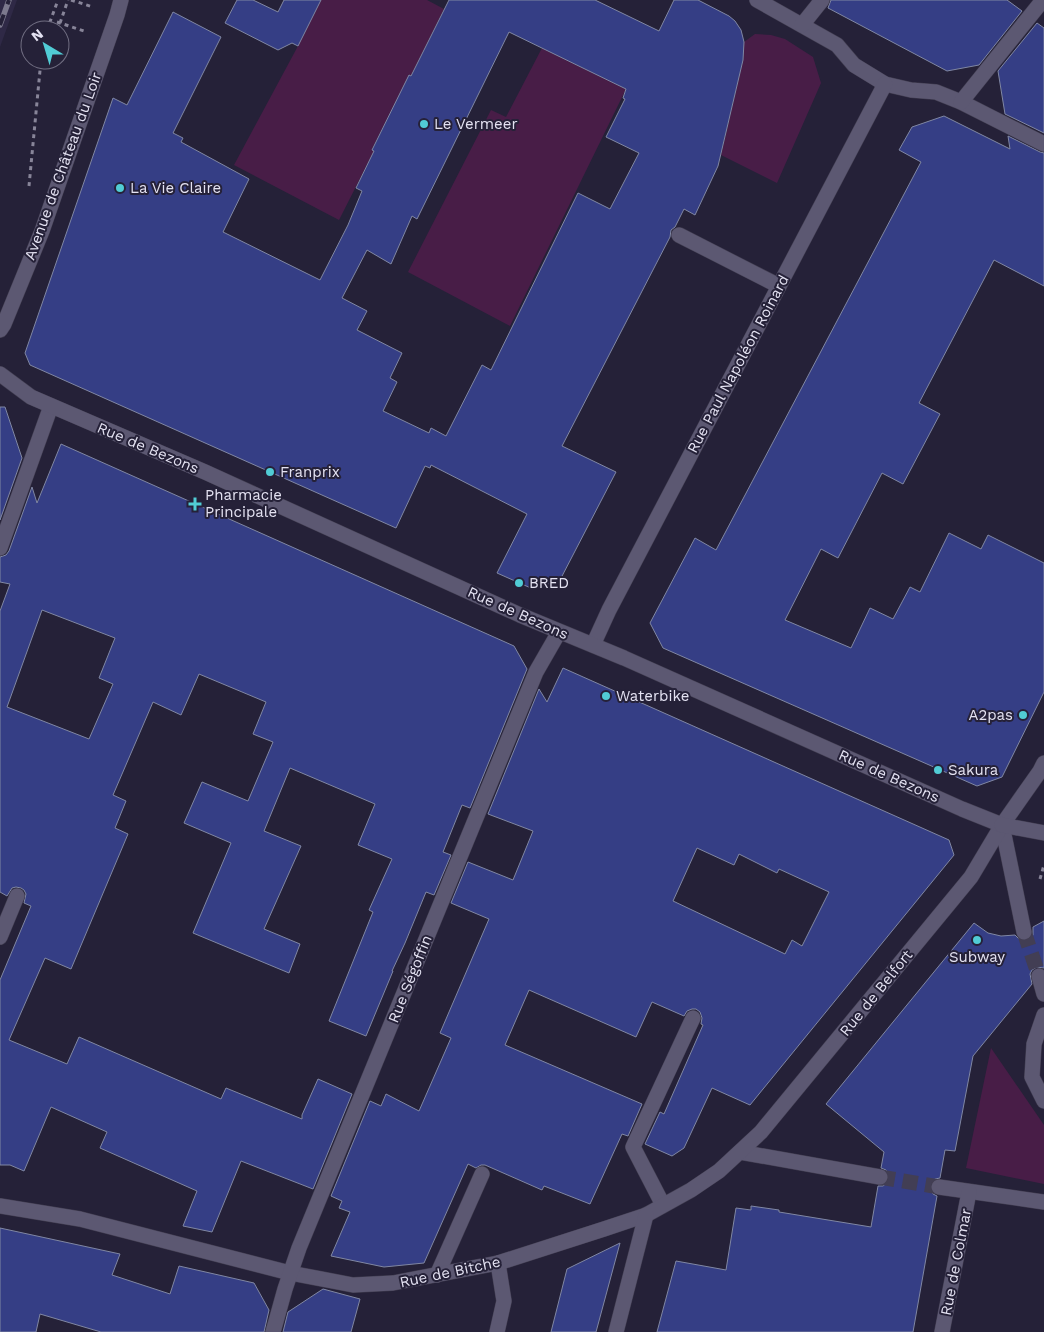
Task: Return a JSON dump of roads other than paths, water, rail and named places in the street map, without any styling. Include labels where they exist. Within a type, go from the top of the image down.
[{"type":"street","name":"Avenue de Château du Loir","points":[[0,330],[42,231],[121,0]]},
{"type":"street","points":[[757,0],[838,45],[854,65],[885,84],[912,90],[936,92],[961,102],[1044,144]]},
{"type":"street","points":[[802,25],[822,0]]},
{"type":"street","points":[[961,102],[1043,0]]},
{"type":"street","name":"Rue Paul Napoléon Roinard","points":[[593,646],[609,610],[885,84]]},
{"type":"street","points":[[679,235],[779,286]]},
{"type":"street","name":"Rue de Bezons","points":[[0,374],[31,397],[205,472],[559,632],[624,658],[1002,826],[1044,833]]},
{"type":"street","points":[[0,548],[51,406]]},
{"type":"street","name":"Rue Ségoffin","points":[[274,1332],[290,1272],[306,1230],[536,672],[559,632]]},
{"type":"street","name":"Rue de Belfort","points":[[740,1152],[762,1132],[971,877],[1002,826],[1044,764]]},
{"type":"street","points":[[1002,826],[1024,932]]},
{"type":"street","points":[[0,937],[17,896]]},
{"type":"street","points":[[1039,976],[1044,994]]},
{"type":"street","points":[[1044,1015],[1034,1044],[1032,1077],[1044,1101]]},
{"type":"street","points":[[663,1205],[633,1147],[693,1018]]},
{"type":"street","points":[[740,1152],[880,1176]]},
{"type":"street","name":"Rue de Bitche","points":[[0,1206],[80,1219],[290,1272],[353,1285],[394,1284],[498,1263],[646,1215],[692,1190],[719,1171],[740,1152]]},
{"type":"street","points":[[437,1275],[482,1174]]},
{"type":"street","points":[[939,1187],[1044,1202]]},
{"type":"street","name":"Rue de Colmar","points":[[942,1332],[969,1192]]},
{"type":"street","points":[[616,1332],[646,1215]]},
{"type":"street","points":[[497,1332],[504,1301],[498,1263]]},
{"type":"tunnel","points":[[1024,932],[1039,976]]},
{"type":"tunnel","points":[[880,1177],[939,1187]]},
{"type":"railway","points":[[0,25],[9,0]]},
{"type":"place","name":"Le Vermeer","points":[[424,124]]},
{"type":"place","name":"La Vie Claire","points":[[120,188]]},
{"type":"place","name":"Franprix","points":[[270,472]]},
{"type":"place","name":"Pharmacie Principale","points":[[195,504]]},
{"type":"place","name":"BRED","points":[[519,583]]},
{"type":"place","name":"Waterbike","points":[[606,696]]},
{"type":"place","name":"A2pas","points":[[1023,715]]},
{"type":"place","name":"Sakura","points":[[938,770]]},
{"type":"place","name":"Subway","points":[[977,940]]}]
